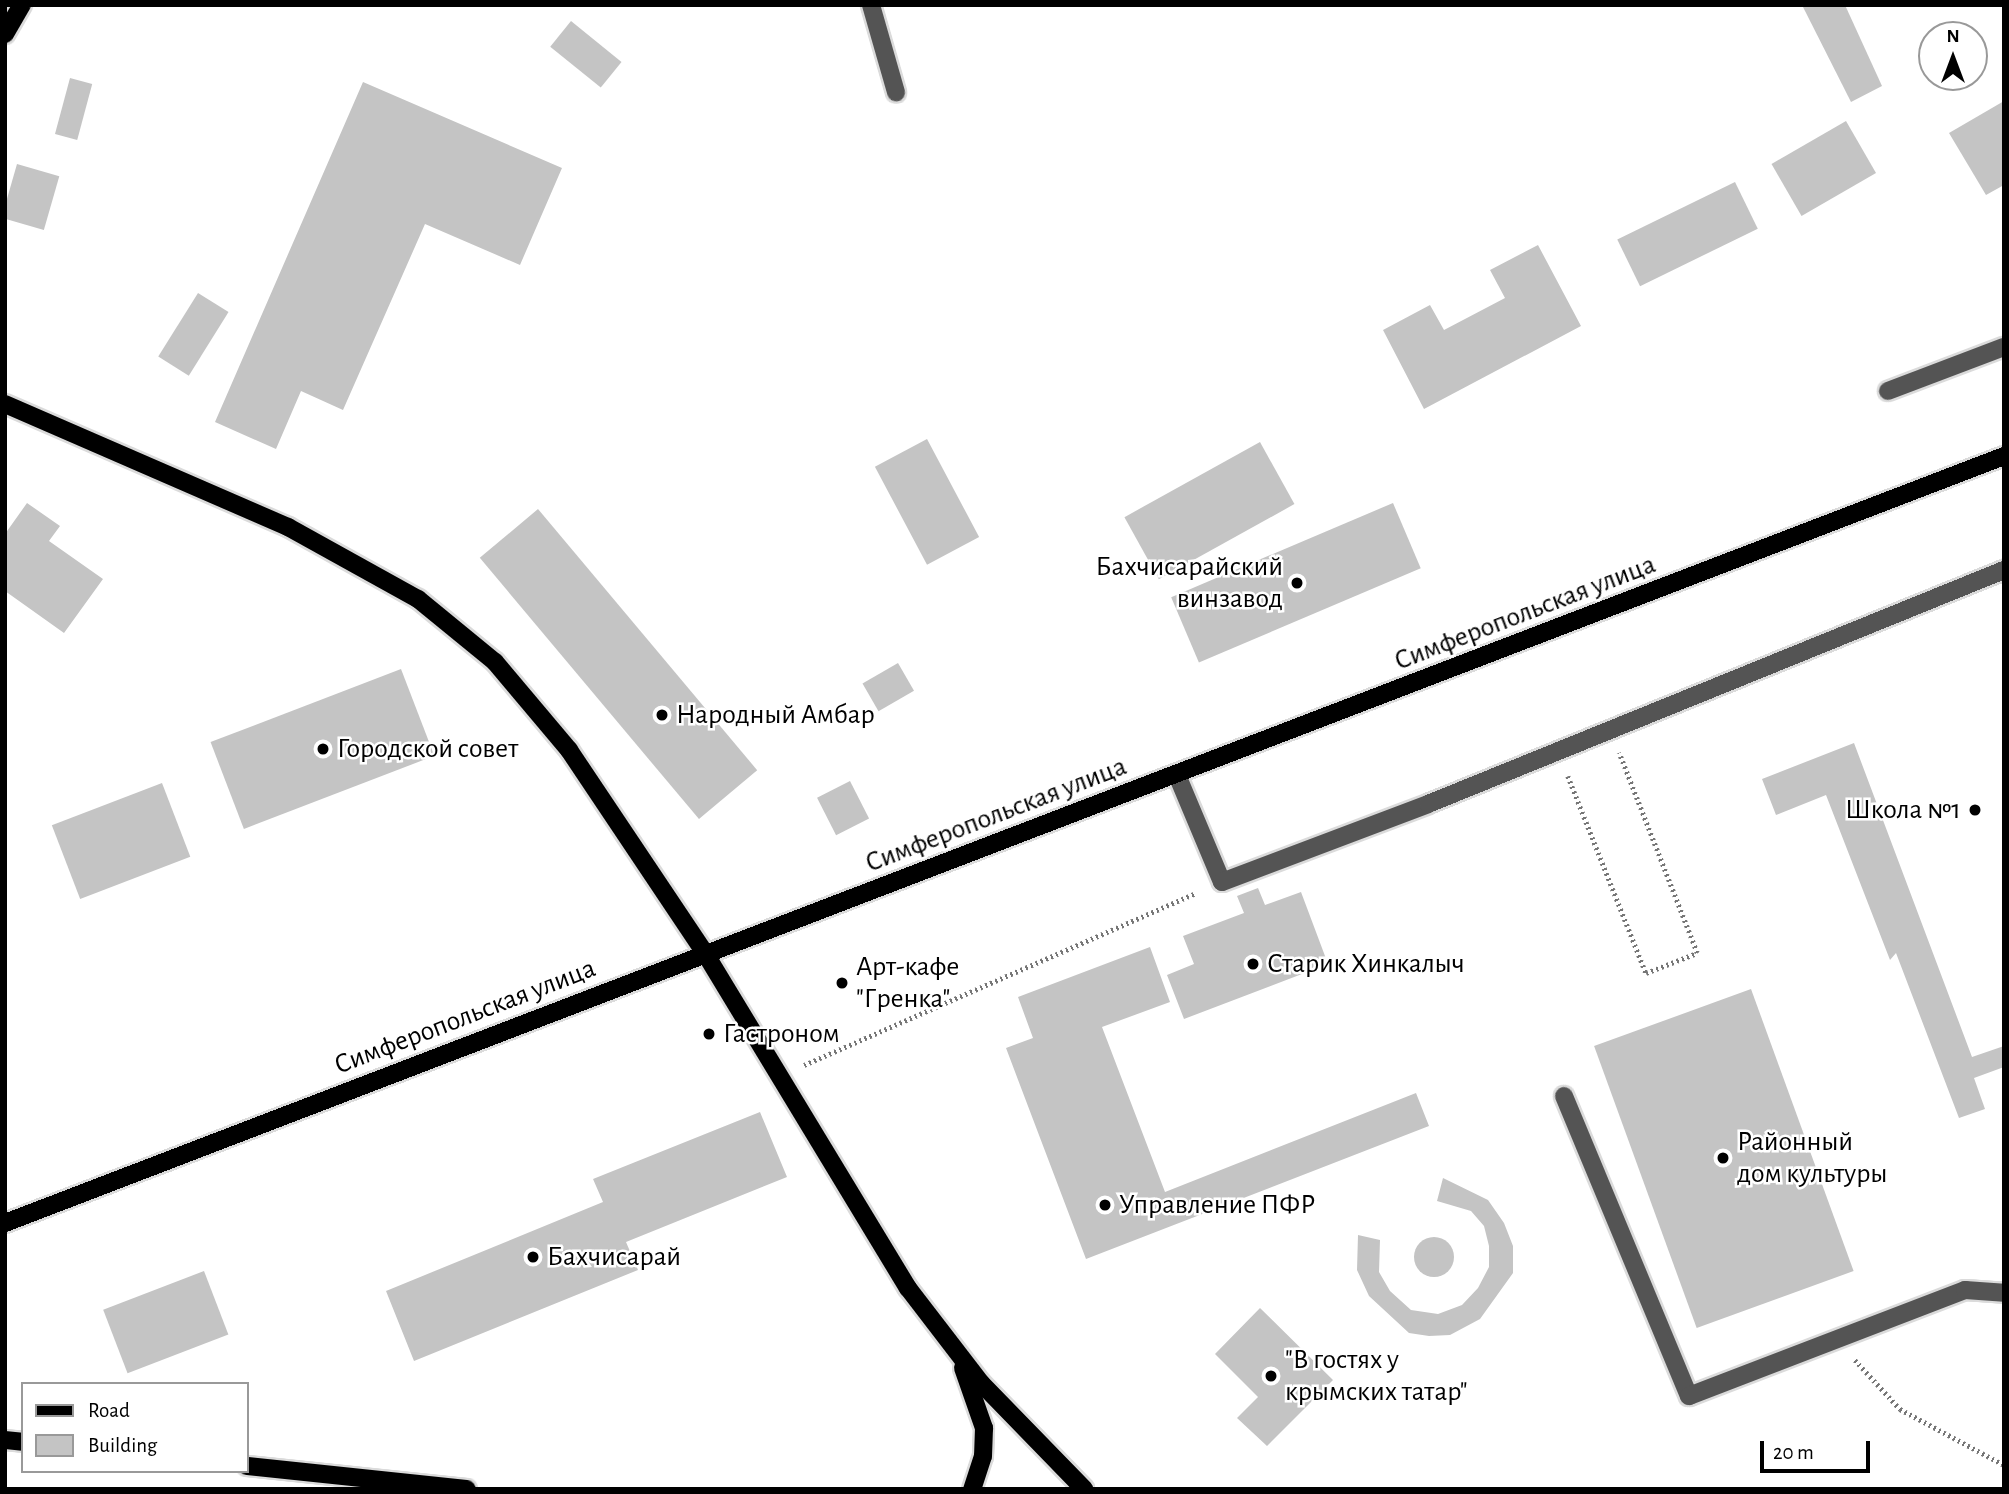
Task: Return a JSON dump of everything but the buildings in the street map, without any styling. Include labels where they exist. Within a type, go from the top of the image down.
[{"type":"main road","points":[[5,34],[22,5]]},
{"type":"main road","points":[[5,404],[288,527],[418,599],[495,662],[569,750],[705,953],[777,1077],[908,1288],[981,1383],[1084,1489]]},
{"type":"main road","name":"Симферопольская улица","points":[[5,1223],[2004,456]]},
{"type":"main road","points":[[958,1353],[984,1428],[983,1456],[972,1489]]},
{"type":"main road","points":[[248,1466],[467,1489]]},
{"type":"street","points":[[871,5],[896,92]]},
{"type":"street","points":[[1888,391],[2004,347]]},
{"type":"street","points":[[1177,775],[1223,882],[2004,570]]},
{"type":"street","points":[[1564,1096],[1689,1396],[1965,1290],[2004,1293]]},
{"type":"path","points":[[1558,750],[1646,973],[1697,953],[1609,730]]},
{"type":"path","points":[[777,1077],[1223,882]]},
{"type":"path","points":[[1836,1339],[1900,1409],[2004,1465]]},
{"type":"place","name":"Бахчисарайский винзавод","points":[[1297,583]]},
{"type":"place","name":"Народный Амбар","points":[[662,715]]},
{"type":"place","name":"Городской совет","points":[[323,749]]},
{"type":"place","name":"Школа №1","points":[[1975,810]]},
{"type":"place","name":"Старик Хинкалыч","points":[[1253,964]]},
{"type":"place","name":"Арт-кафе \"Гренка\"","points":[[842,983]]},
{"type":"place","name":"Гастроном","points":[[709,1034]]},
{"type":"place","name":"Районный дом культуры","points":[[1723,1158]]},
{"type":"place","name":"Управление ПФР","points":[[1105,1205]]},
{"type":"place","name":"Бахчисарай","points":[[533,1257]]},
{"type":"place","name":"\"В гостях у крымских татар\"","points":[[1271,1376]]}]
